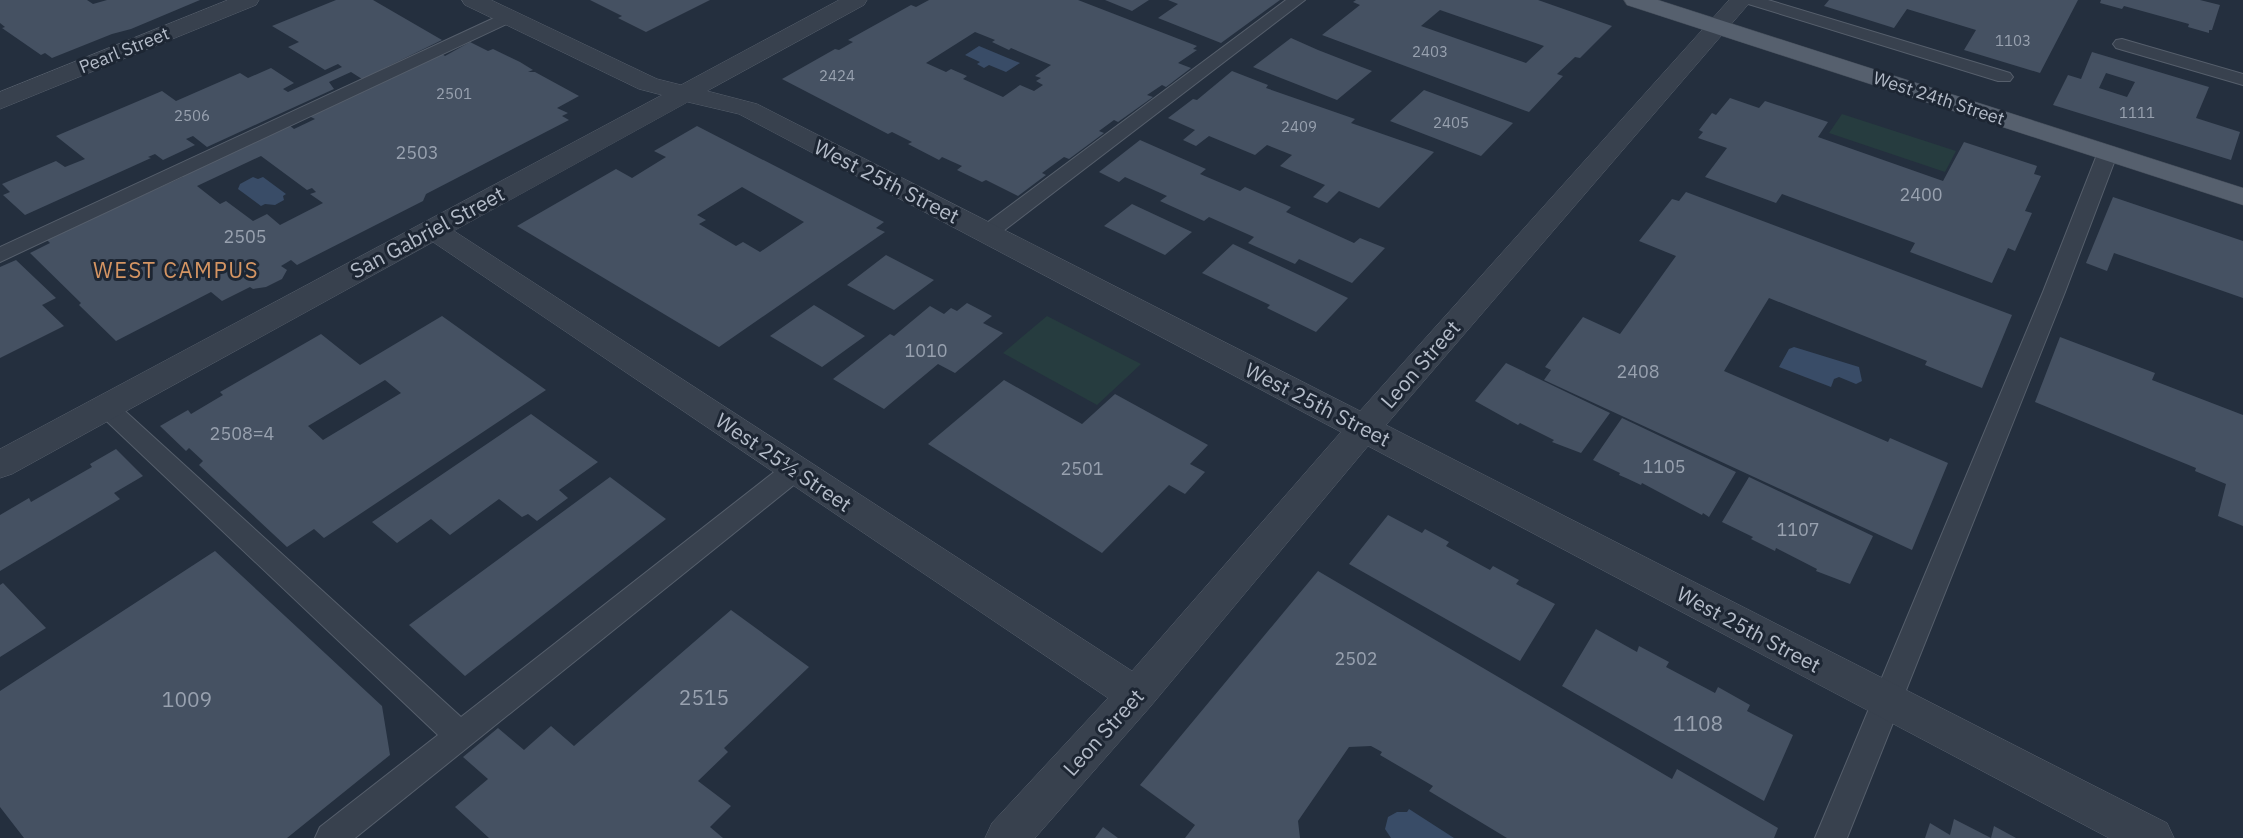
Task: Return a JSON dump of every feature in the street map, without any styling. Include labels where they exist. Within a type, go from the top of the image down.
[{"type":"main road","name":"West 24th Street","points":[[1635,0],[2243,196]]},
{"type":"street","name":"Pearl Street","points":[[3,96],[248,0]]},
{"type":"street","name":"West 25th Street","points":[[473,0],[648,84],[748,109],[1886,702],[2152,838]]},
{"type":"street","name":"San Gabriel Street","points":[[0,465],[856,0]]},
{"type":"street","name":"Leon Street","points":[[1007,838],[1136,695],[1364,428],[1741,0]]},
{"type":"street","name":"West 25½ Street","points":[[432,229],[1136,695]]},
{"type":"lane","points":[[987,233],[1297,0]]},
{"type":"lane","points":[[1751,0],[2004,77]]},
{"type":"lane","points":[[0,255],[507,17]]},
{"type":"lane","points":[[2122,44],[2243,80]]},
{"type":"lane","points":[[1831,838],[2054,292],[2108,152]]},
{"type":"lane","points":[[106,407],[460,736]]},
{"type":"lane","points":[[331,838],[796,469]]},
{"type":"green space","points":[[1842,114],[1956,151],[1945,172],[1829,133]]},
{"type":"green space","points":[[1047,316],[1141,364],[1097,405],[1003,353]]},
{"type":"water","points":[[979,46],[1020,63],[1006,72],[989,65],[984,68],[977,64],[980,62],[965,55]]},
{"type":"water","points":[[253,177],[258,179],[263,177],[286,194],[283,196],[284,200],[275,205],[261,206],[238,189],[240,184]]},
{"type":"water","points":[[1794,347],[1859,367],[1862,381],[1856,384],[1839,377],[1834,379],[1831,387],[1779,367],[1789,349]]},
{"type":"water","points":[[1409,809],[1454,838],[1391,838],[1385,829],[1388,817],[1397,812],[1407,812]]},
{"type":"building","points":[[0,0],[87,0],[93,4],[107,0],[200,0],[131,29],[112,34],[52,58],[45,53],[41,55],[2,28],[5,27],[0,23]]},
{"type":"building","points":[[336,0],[373,0],[442,40],[362,79],[351,72],[329,82],[334,89],[207,147],[193,136],[186,139],[195,145],[163,160],[155,154],[148,157],[151,158],[25,215],[3,195],[10,192],[2,184],[56,161],[65,167],[85,159],[56,136],[162,91],[176,101],[240,73],[248,78],[271,68],[294,83],[283,89],[288,92],[342,67],[338,64],[325,70],[288,47],[299,42],[272,26]]},
{"type":"building","points":[[590,0],[710,0],[646,32],[618,18],[622,16]]},
{"type":"building","points":[[929,0],[1078,0],[1197,46],[1193,49],[1197,50],[1178,63],[1191,68],[1166,87],[1162,85],[1147,95],[1153,97],[1118,122],[1114,120],[1099,131],[1104,133],[1069,159],[1064,157],[1042,173],[1046,175],[1018,196],[986,180],[982,182],[957,170],[962,166],[942,157],[939,160],[908,144],[912,142],[892,132],[888,134],[782,79],[835,49],[839,50],[853,42],[848,40],[911,5],[916,7]],"holes":[[[975,32],[995,40],[992,42],[1051,65],[1035,76],[1041,78],[1036,81],[1043,85],[1034,91],[1020,85],[1003,97],[963,79],[967,76],[951,69],[946,72],[926,63]]]},
{"type":"building","points":[[1105,0],[1149,0],[1132,11]]},
{"type":"building","points":[[1168,0],[1280,0],[1221,43],[1158,18],[1178,4]]},
{"type":"building","points":[[1356,0],[1538,0],[1612,26],[1580,58],[1575,57],[1557,74],[1563,76],[1529,112],[1322,35],[1360,5],[1353,2]],"holes":[[[1440,10],[1544,46],[1526,63],[1421,26]]]},
{"type":"building","points":[[1829,0],[2078,0],[2040,73],[1964,50],[1976,30],[1907,9],[1894,28],[1824,6]]},
{"type":"building","points":[[2101,0],[2200,0],[2220,5],[2209,33],[2188,27],[2189,24],[2124,6],[2122,9],[2100,3]]},
{"type":"building","points":[[1291,38],[1372,71],[1337,100],[1253,67]]},
{"type":"building","points":[[470,42],[488,51],[493,49],[520,62],[533,70],[528,72],[535,72],[579,96],[557,108],[568,113],[562,116],[569,120],[426,194],[423,201],[297,265],[291,260],[281,266],[287,270],[282,279],[266,287],[253,289],[250,287],[222,301],[211,292],[116,341],[30,253],[50,243],[46,239],[183,177],[180,174],[289,125],[294,129],[315,119],[309,116],[442,54],[445,56]],"holes":[[[261,156],[307,190],[312,188],[316,192],[310,194],[323,203],[280,225],[267,214],[253,221],[226,201],[220,204],[197,186]]]},
{"type":"building","points":[[2092,52],[2209,87],[2196,118],[2240,132],[2231,160],[2053,105],[2068,75],[2081,79]],"holes":[[[2106,73],[2135,82],[2127,97],[2099,88]]]},
{"type":"building","points":[[1232,71],[1268,85],[1266,88],[1355,119],[1351,123],[1434,152],[1379,208],[1339,191],[1327,203],[1313,197],[1325,185],[1280,166],[1292,155],[1267,145],[1255,155],[1209,136],[1196,146],[1183,140],[1195,130],[1168,118],[1193,99],[1197,100]]},
{"type":"building","points":[[1424,90],[1513,123],[1481,156],[1390,121]]},
{"type":"building","points":[[1730,98],[1759,108],[1765,101],[1828,122],[1818,137],[1943,181],[1964,142],[2037,166],[2034,174],[2041,176],[2025,211],[2032,213],[2015,251],[2008,248],[1992,283],[1910,252],[1915,243],[1782,194],[1776,203],[1705,177],[1727,148],[1698,138],[1703,132],[1699,130],[1712,113],[1716,115]]},
{"type":"building","points":[[697,126],[884,222],[876,228],[885,232],[719,347],[517,226],[616,169],[632,178],[666,157],[654,151]],"holes":[[[742,187],[804,222],[760,252],[743,242],[736,246],[699,224],[706,220],[697,215]]]},
{"type":"building","points":[[1140,140],[1206,169],[1200,174],[1240,191],[1245,187],[1291,207],[1286,212],[1354,243],[1360,238],[1385,248],[1352,283],[1299,259],[1295,264],[1248,243],[1254,237],[1209,217],[1204,221],[1160,201],[1167,196],[1125,177],[1119,182],[1099,172]]},
{"type":"building","points":[[1686,192],[2012,315],[1982,388],[1925,365],[1927,361],[1769,298],[1724,371],[1888,442],[1890,438],[1948,463],[1912,550],[1544,380],[1551,370],[1545,367],[1583,317],[1620,334],[1676,256],[1639,241],[1672,199],[1679,201]]},
{"type":"building","points":[[2113,197],[2243,241],[2243,298],[2114,253],[2107,271],[2086,263]]},
{"type":"building","points":[[1132,204],[1192,232],[1165,255],[1104,226]]},
{"type":"building","points":[[1233,244],[1348,298],[1316,332],[1267,308],[1270,305],[1202,273]]},
{"type":"building","points":[[886,255],[934,280],[894,310],[847,285]]},
{"type":"building","points":[[16,260],[56,298],[42,305],[64,326],[0,358],[0,267]]},
{"type":"building","points":[[967,303],[992,316],[983,323],[1003,333],[955,373],[938,364],[884,409],[833,379],[890,334],[894,336],[930,306],[944,314],[951,308],[957,311]]},
{"type":"building","points":[[814,305],[865,336],[822,367],[770,336]]},
{"type":"building","points":[[442,316],[546,390],[324,538],[314,529],[287,547],[199,465],[203,461],[189,448],[186,451],[160,426],[188,410],[191,414],[223,395],[220,392],[321,334],[360,365]],"holes":[[[385,380],[401,393],[323,440],[308,426]]]},
{"type":"building","points":[[2060,337],[2155,373],[2152,380],[2243,415],[2243,526],[2218,516],[2226,484],[2195,471],[2196,468],[2035,402]]},
{"type":"building","points":[[1506,363],[1610,413],[1581,453],[1552,442],[1554,440],[1520,423],[1518,425],[1475,401]]},
{"type":"building","points":[[1004,380],[1082,424],[1115,394],[1208,445],[1190,464],[1205,472],[1185,494],[1169,485],[1102,553],[928,444]]},
{"type":"building","points":[[531,414],[598,462],[559,490],[568,498],[537,521],[528,514],[522,517],[499,499],[450,535],[431,519],[397,543],[372,522]]},
{"type":"building","points":[[1622,418],[1736,472],[1709,517],[1642,483],[1641,485],[1619,475],[1620,473],[1593,460]]},
{"type":"building","points":[[116,449],[143,476],[114,493],[120,499],[0,571],[0,515],[29,498],[31,502],[92,467],[90,464]]},
{"type":"building","points":[[610,477],[666,519],[465,676],[409,625]]},
{"type":"building","points":[[1749,477],[1873,536],[1850,584],[1816,571],[1817,569],[1776,548],[1775,551],[1722,522]]},
{"type":"building","points":[[1388,515],[1422,533],[1425,529],[1449,542],[1446,546],[1490,570],[1493,566],[1519,580],[1516,584],[1555,604],[1520,661],[1349,564]]},
{"type":"building","points":[[215,551],[382,706],[390,755],[287,838],[24,838],[0,807],[0,691]]},
{"type":"building","points":[[1318,571],[1672,779],[1677,769],[1778,828],[1774,838],[1507,838],[1429,791],[1433,786],[1380,755],[1382,752],[1371,746],[1349,747],[1298,821],[1300,838],[1185,838],[1195,825],[1140,785]]},
{"type":"building","points":[[3,583],[46,628],[0,657],[0,585]]},
{"type":"building","points":[[731,610],[809,667],[724,748],[728,752],[698,781],[731,806],[710,827],[723,838],[489,838],[455,807],[488,779],[463,757],[498,728],[524,750],[551,726],[574,746]]},
{"type":"building","points":[[1596,629],[1637,652],[1639,646],[1669,662],[1666,667],[1715,693],[1718,687],[1750,705],[1747,711],[1793,735],[1764,801],[1562,686]]},
{"type":"building","points":[[1954,819],[1991,838],[1925,838],[1930,823],[1950,835]]},
{"type":"building","points":[[1994,826],[2016,838],[1991,838]]},
{"type":"building","points":[[1103,827],[1118,838],[1095,838]]},
{"type":"district","name":"WEST CAMPUS","points":[[176,269]]}]
